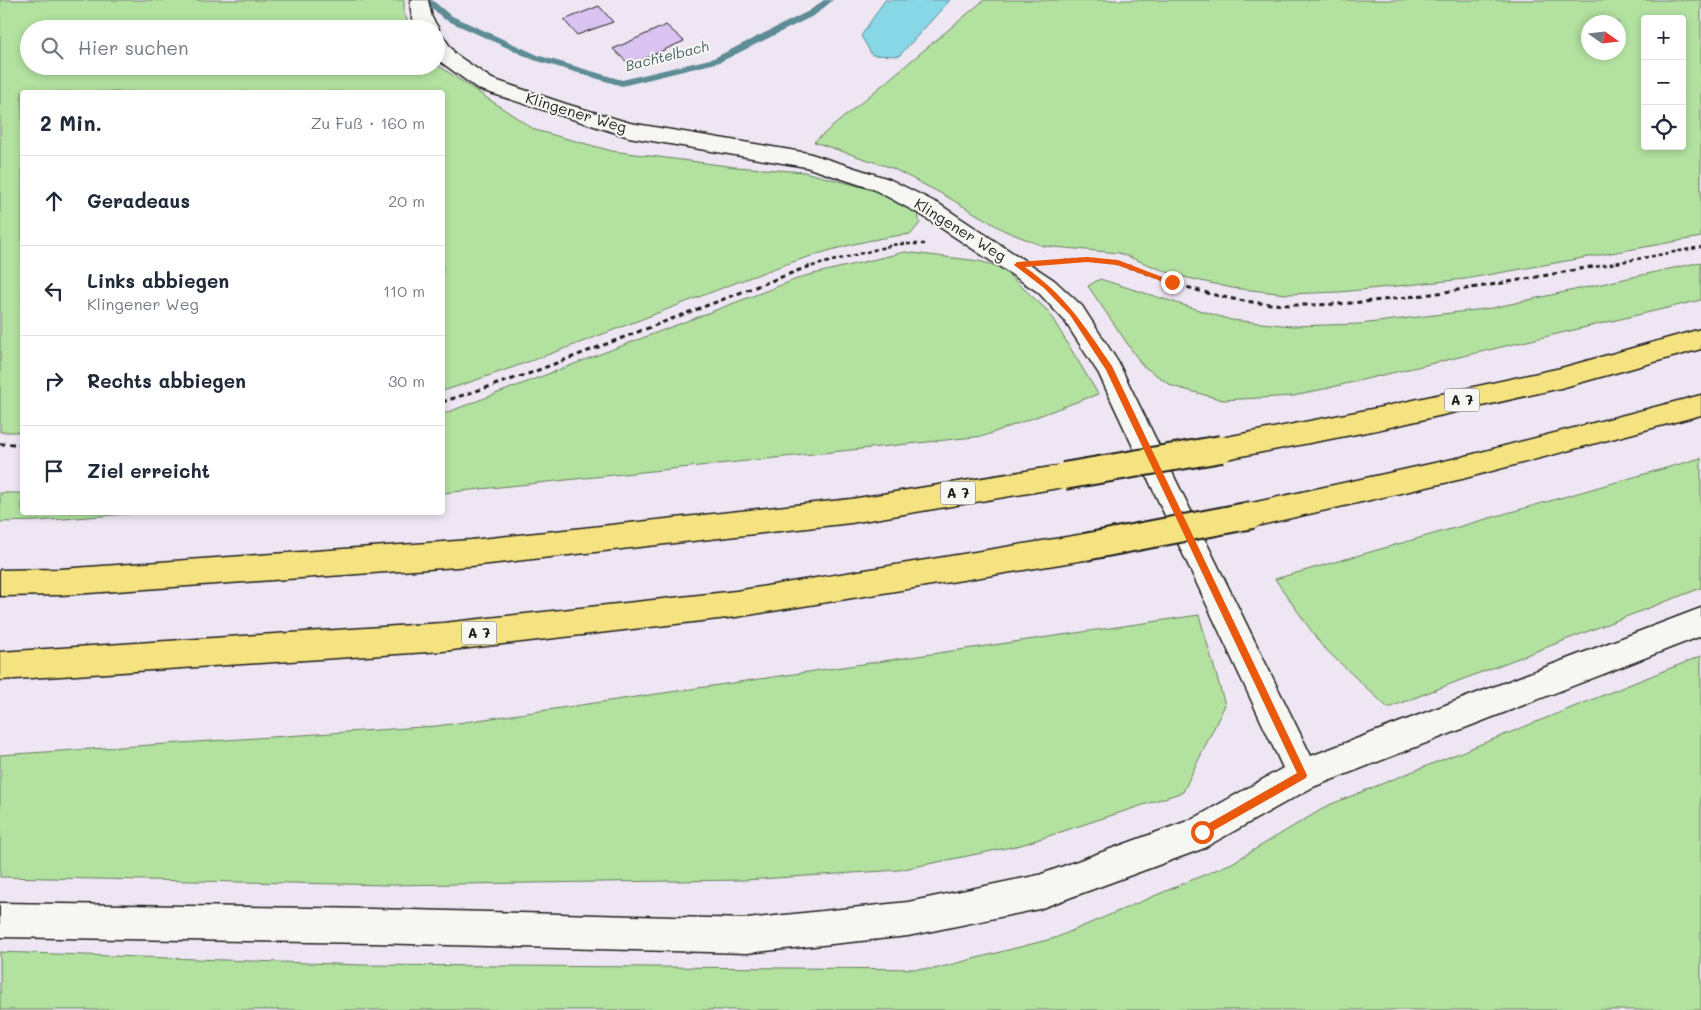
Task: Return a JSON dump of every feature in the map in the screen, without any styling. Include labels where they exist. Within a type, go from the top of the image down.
[{"type":"highway","name":"A 7","points":[[0,583],[70,582],[471,553],[851,511],[1221,449],[1377,419],[1551,380],[1701,340]]},
{"type":"highway","name":"A 7","points":[[0,666],[443,637],[736,604],[1085,547],[1252,515],[1462,468],[1701,405]]},
{"type":"street","points":[[420,5],[426,20]]},
{"type":"street","name":"Klingener Weg","points":[[445,54],[448,58],[485,84],[629,130],[808,160],[881,184],[931,210],[1017,265],[1046,286],[1073,313],[1109,368],[1303,775]]},
{"type":"street","points":[[0,920],[363,926],[747,936],[908,919],[1039,892],[1202,832],[1303,775],[1701,622]]},
{"type":"path","points":[[445,401],[528,374],[796,270],[897,244],[926,244]]},
{"type":"path","points":[[1017,265],[1087,260],[1118,263],[1172,282],[1234,298],[1290,304],[1345,305],[1473,289],[1701,247]]},
{"type":"path","points":[[0,444],[20,444]]},
{"type":"green space","points":[[0,0],[404,0],[404,14],[407,20],[20,20],[20,75],[445,75],[445,70],[535,130],[612,151],[736,167],[804,172],[878,191],[917,212],[920,223],[911,234],[855,244],[799,260],[506,370],[445,390],[445,90],[20,90],[20,432],[0,432]]},
{"type":"green space","points":[[984,0],[1701,0],[1701,237],[1465,279],[1340,292],[1287,294],[1232,288],[1175,275],[1119,253],[1043,246],[1005,231],[944,195],[892,168],[814,142]]},
{"type":"green space","points":[[905,252],[979,261],[1000,267],[1048,311],[1098,394],[984,436],[445,493],[445,413],[805,276]]},
{"type":"green space","points":[[1701,262],[1701,300],[1294,396],[1223,400],[1172,386],[1142,365],[1088,286],[1100,279],[1231,320],[1292,326],[1360,324],[1492,308]]},
{"type":"green space","points":[[1701,458],[1701,588],[1388,708],[1322,646],[1275,579]]},
{"type":"green space","points":[[0,493],[20,493],[20,515],[114,515],[38,521],[0,522]]},
{"type":"green space","points":[[1199,615],[1225,705],[1183,792],[1021,845],[899,870],[745,880],[388,885],[0,877],[0,755],[437,726]]},
{"type":"green space","points":[[1701,656],[1701,1010],[0,1010],[0,952],[363,965],[934,969],[1055,938],[1232,863],[1329,805]]},
{"type":"water","points":[[885,0],[950,0],[899,56],[872,55],[861,36]]},
{"type":"building","points":[[599,6],[613,22],[577,35],[564,20]]},
{"type":"building","points":[[666,25],[684,41],[630,65],[613,49]]},
{"type":"waterway","name":"Bachtelbach","points":[[427,0],[447,17],[537,58],[622,83],[717,60],[812,13],[829,0]]},
{"type":"route","points":[[1172,282],[1118,263],[1087,260],[1017,265],[1046,286],[1073,313],[1109,368],[1303,775],[1202,832]]}]
